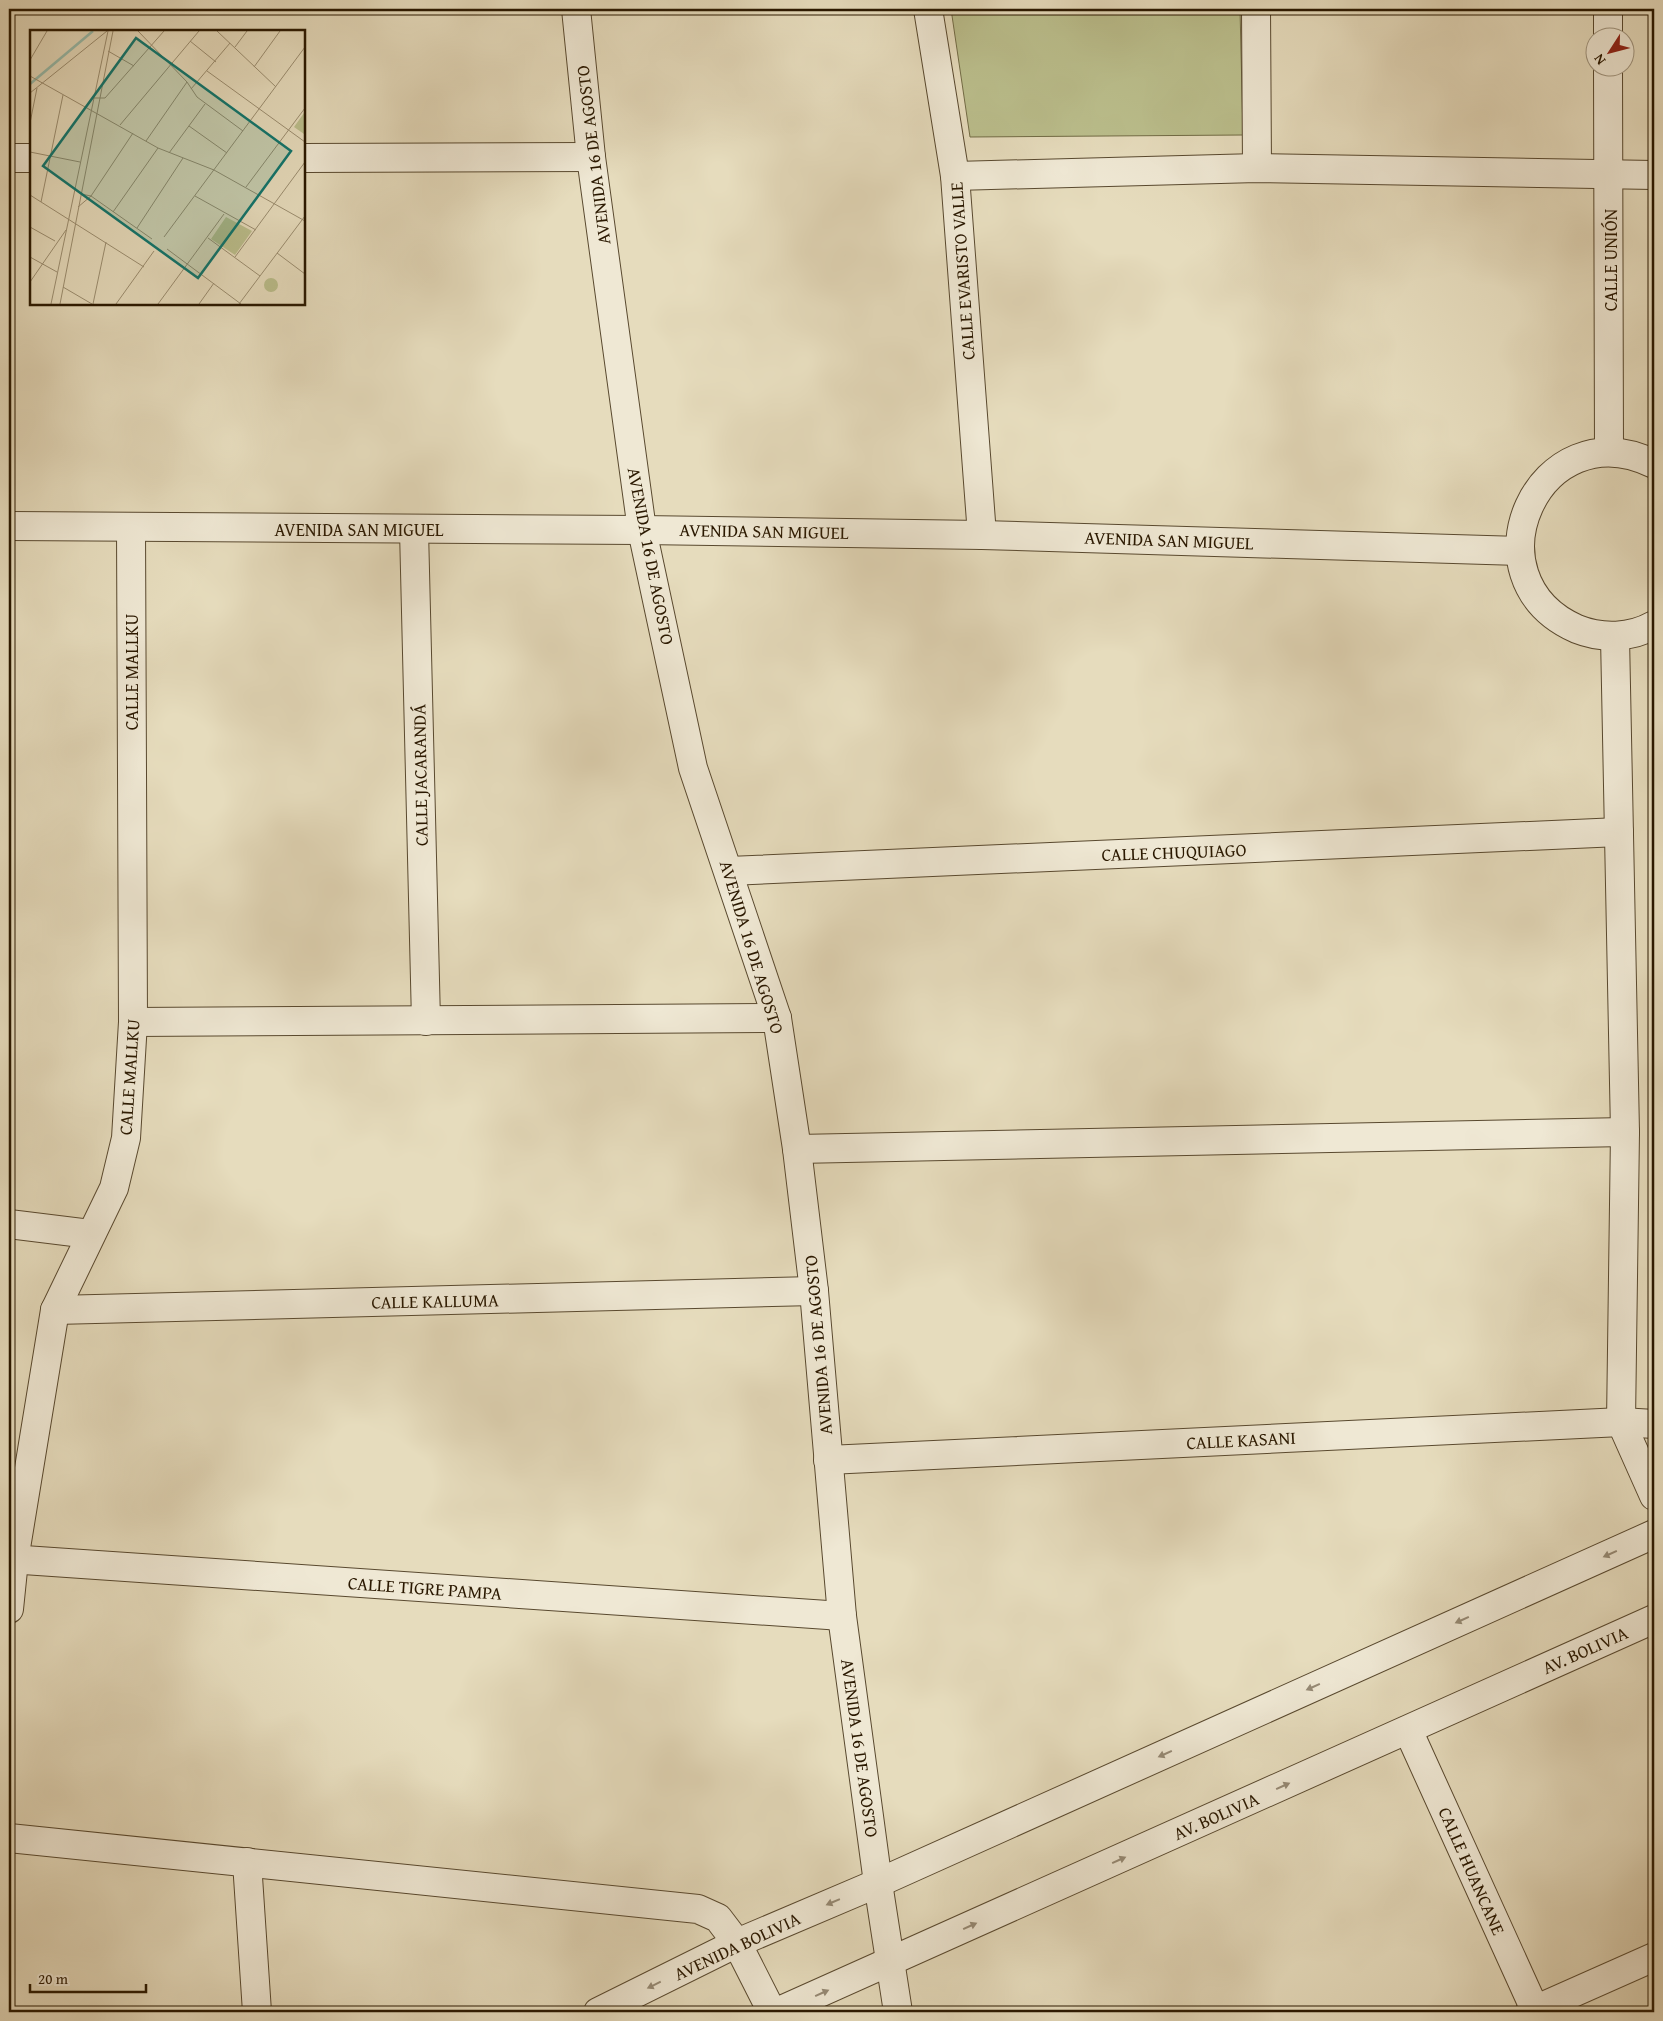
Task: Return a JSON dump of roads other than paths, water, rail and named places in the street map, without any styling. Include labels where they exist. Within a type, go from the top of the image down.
[{"type":"street","name":"AVENIDA 16 DE AGOSTO","points":[[576,9],[591,157],[642,530],[693,768],[777,1018],[797,1149],[814,1291],[842,1616],[878,1883],[892,1962],[898,2012]]},
{"type":"street","name":"CALLE EVARISTO VALLE","points":[[928,9],[955,176],[982,535]]},
{"type":"street","points":[[1256,9],[1257,168]]},
{"type":"street","points":[[1608,9],[1608,28]]},
{"type":"street","name":"CALLE UNIÓN","points":[[1608,78],[1610,452]]},
{"type":"street","points":[[305,158],[591,157]]},
{"type":"street","points":[[9,158],[30,158]]},
{"type":"street","points":[[955,176],[1257,168],[1654,175]]},
{"type":"street","points":[[1654,464],[1639,456],[1610,452],[1581,457],[1554,472],[1534,494],[1522,521],[1520,551],[1526,578],[1541,603],[1562,622],[1587,633],[1615,637],[1643,632],[1654,625]]},
{"type":"street","name":"AVENIDA SAN MIGUEL","points":[[9,526],[642,530],[982,535],[1520,551]]},
{"type":"street","name":"CALLE MALLKU","points":[[9,1609],[12,1559],[55,1310],[90,1234],[114,1188],[126,1138],[133,1022],[131,527]]},
{"type":"street","name":"CALLE JACARANDÁ","points":[[414,530],[426,1021]]},
{"type":"street","points":[[1615,637],[1624,1132],[1621,1422],[1654,1496]]},
{"type":"street","name":"CALLE CHUQUIAGO","points":[[729,871],[1619,832]]},
{"type":"street","points":[[133,1022],[777,1018]]},
{"type":"street","points":[[797,1149],[1624,1132]]},
{"type":"street","points":[[9,1224],[90,1234]]},
{"type":"street","name":"CALLE KALLUMA","points":[[55,1310],[814,1291]]},
{"type":"street","name":"CALLE KASANI","points":[[828,1460],[1621,1422],[1654,1424]]},
{"type":"street","points":[[878,1883],[1654,1534]]},
{"type":"street","name":"CALLE TIGRE PAMPA","points":[[12,1559],[842,1616]]},
{"type":"street","name":"AV. BOLIVIA","points":[[778,2012],[1654,1619]]},
{"type":"street","name":"CALLE HUANCANE","points":[[1408,1730],[1534,2012]]},
{"type":"street","points":[[9,1838],[698,1909],[718,1918],[737,1943],[772,2012]]},
{"type":"street","points":[[247,1862],[257,2012]]},
{"type":"street","name":"AVENIDA BOLIVIA","points":[[598,2012],[737,1943],[878,1883]]},
{"type":"street","points":[[1534,2012],[1654,1957]]}]
